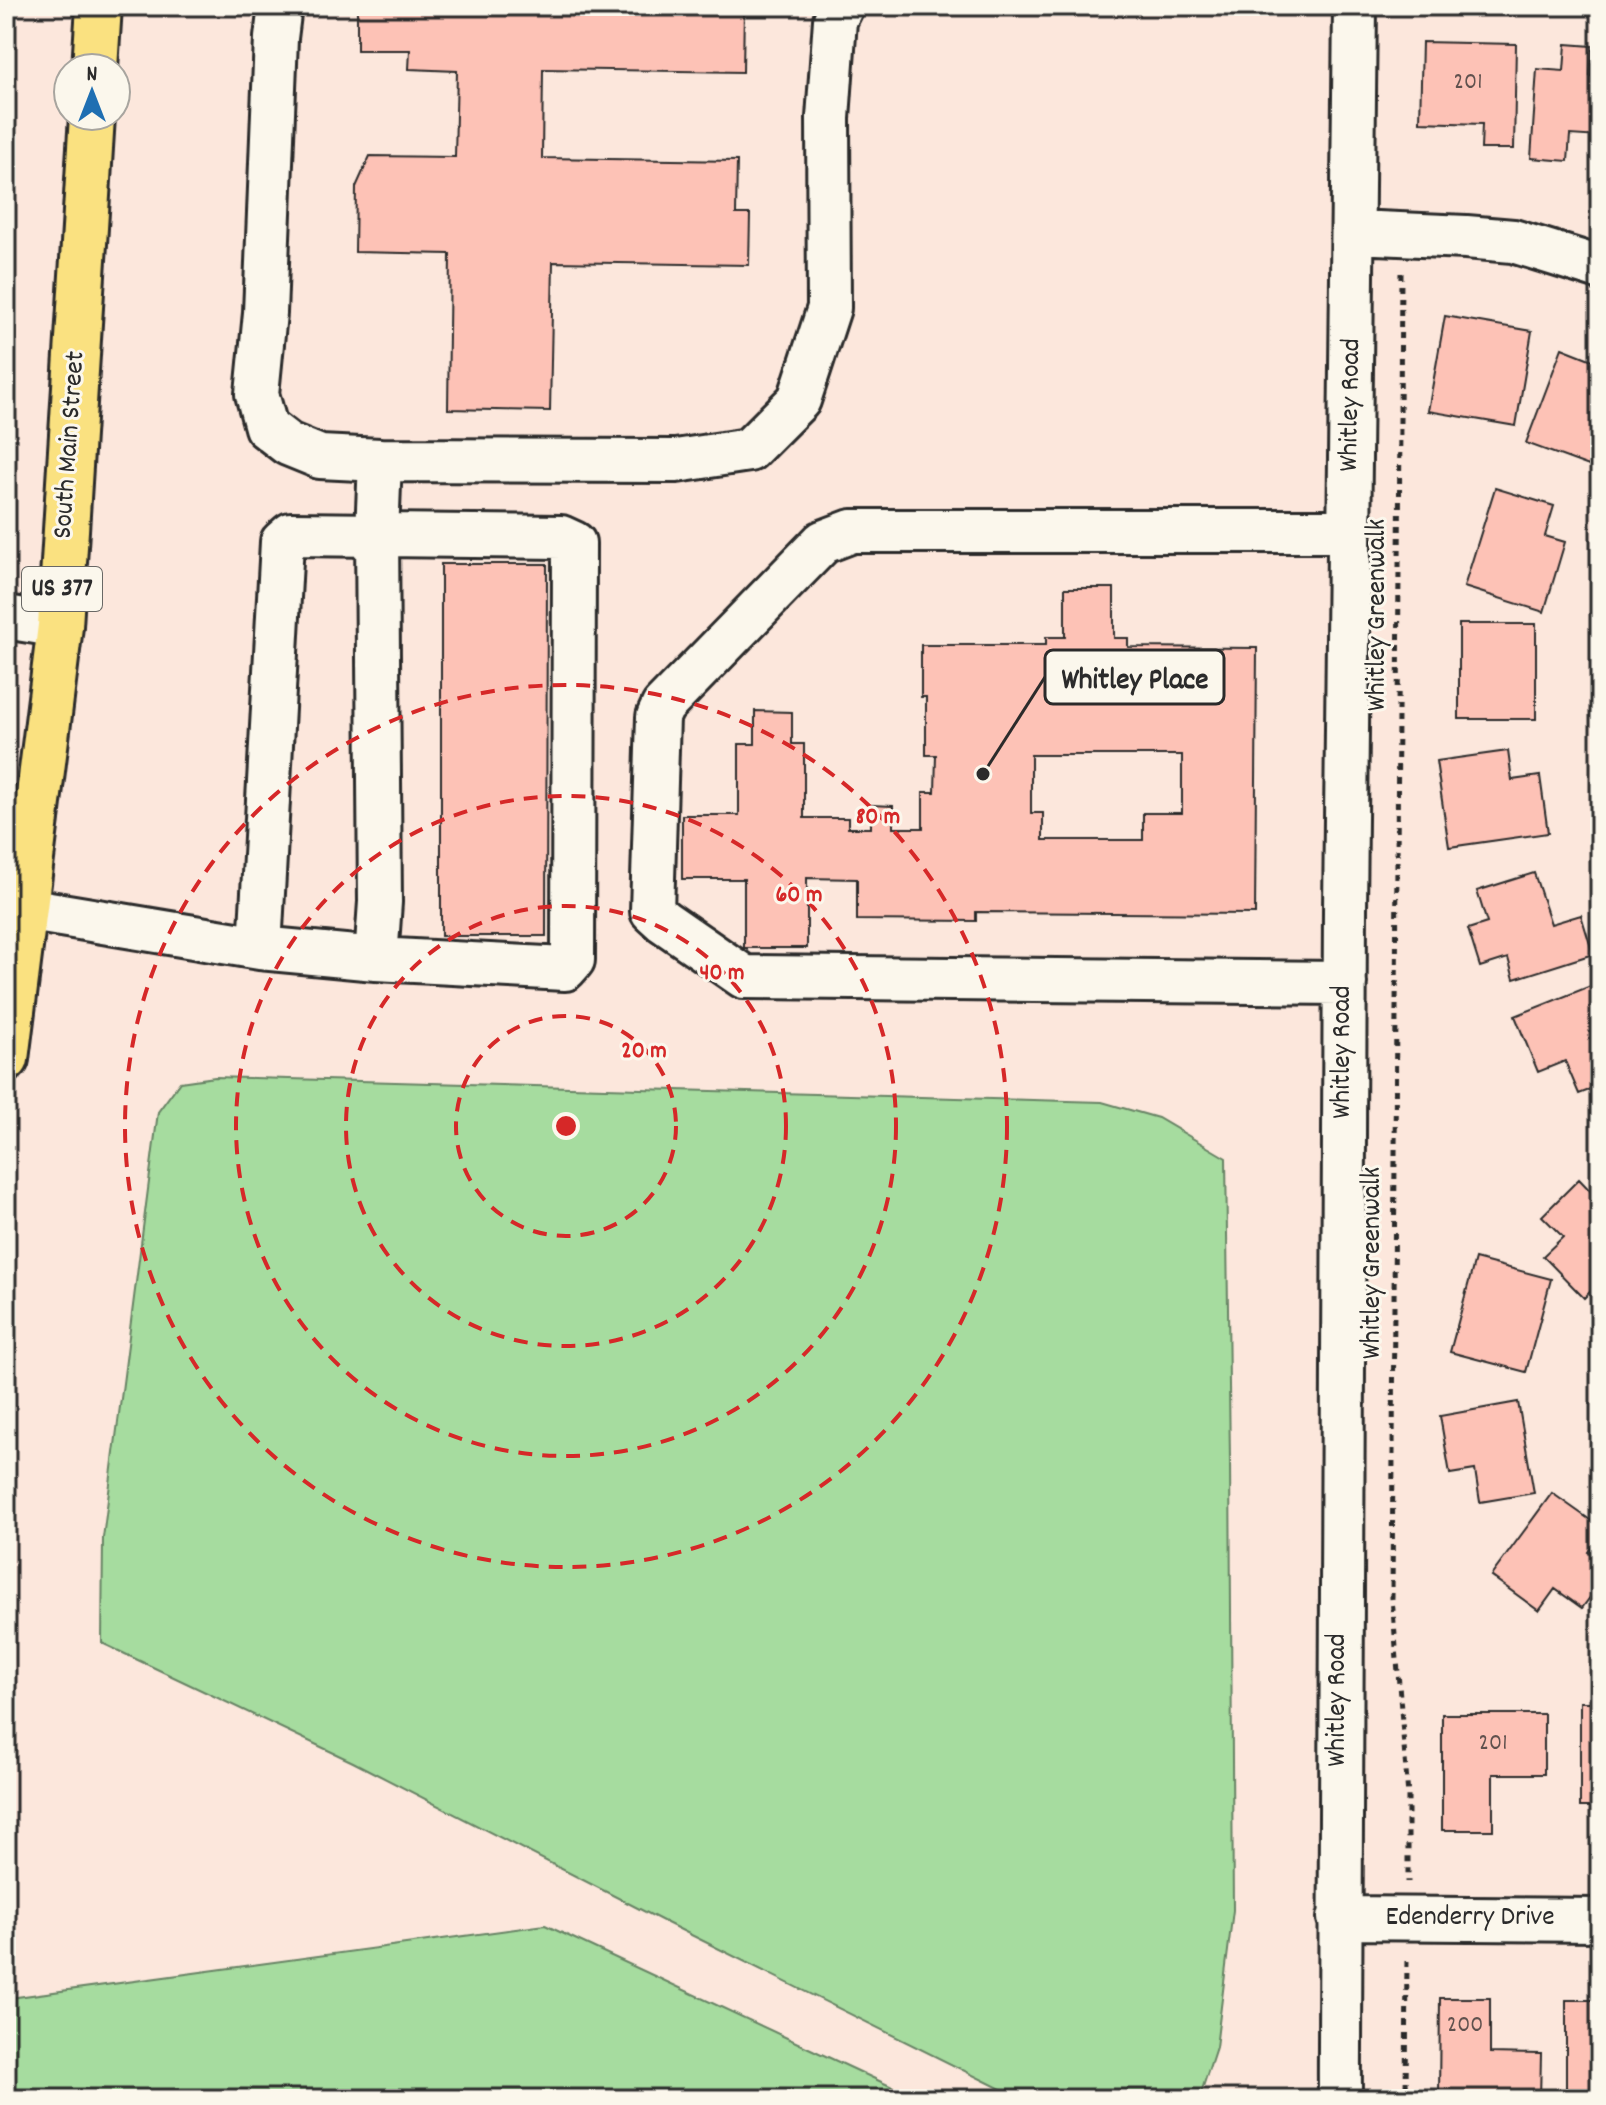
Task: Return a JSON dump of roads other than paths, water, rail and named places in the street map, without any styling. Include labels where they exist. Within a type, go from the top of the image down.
[{"type":"main road","points":[[96,52],[99,6]]},
{"type":"main road","name":"South Main Street","points":[[6,1059],[60,626],[91,132]]},
{"type":"street","points":[[280,6],[276,38],[265,313],[257,394],[266,427],[288,444],[320,457],[676,461],[749,450],[799,400],[829,308],[828,118],[835,20],[842,6]]},
{"type":"street","name":"Whitley Road","points":[[1340,2099],[1339,1771],[1355,6]]},
{"type":"street","points":[[1355,232],[1513,241],[1600,268]]},
{"type":"street","points":[[376,959],[380,902],[377,534],[380,460]]},
{"type":"street","points":[[1345,983],[744,977],[652,911],[658,717],[663,706],[823,542],[852,531],[1350,531]]},
{"type":"street","points":[[25,909],[260,948],[376,959],[565,969],[573,960],[574,543],[561,537],[377,534],[291,534],[282,542],[260,948]]},
{"type":"street","points":[[6,617],[60,626]]},
{"type":"street","name":"Edenderry Drive","points":[[1339,1918],[1600,1920]]},
{"type":"place","name":"Whitley Place","points":[[983,774]]}]
